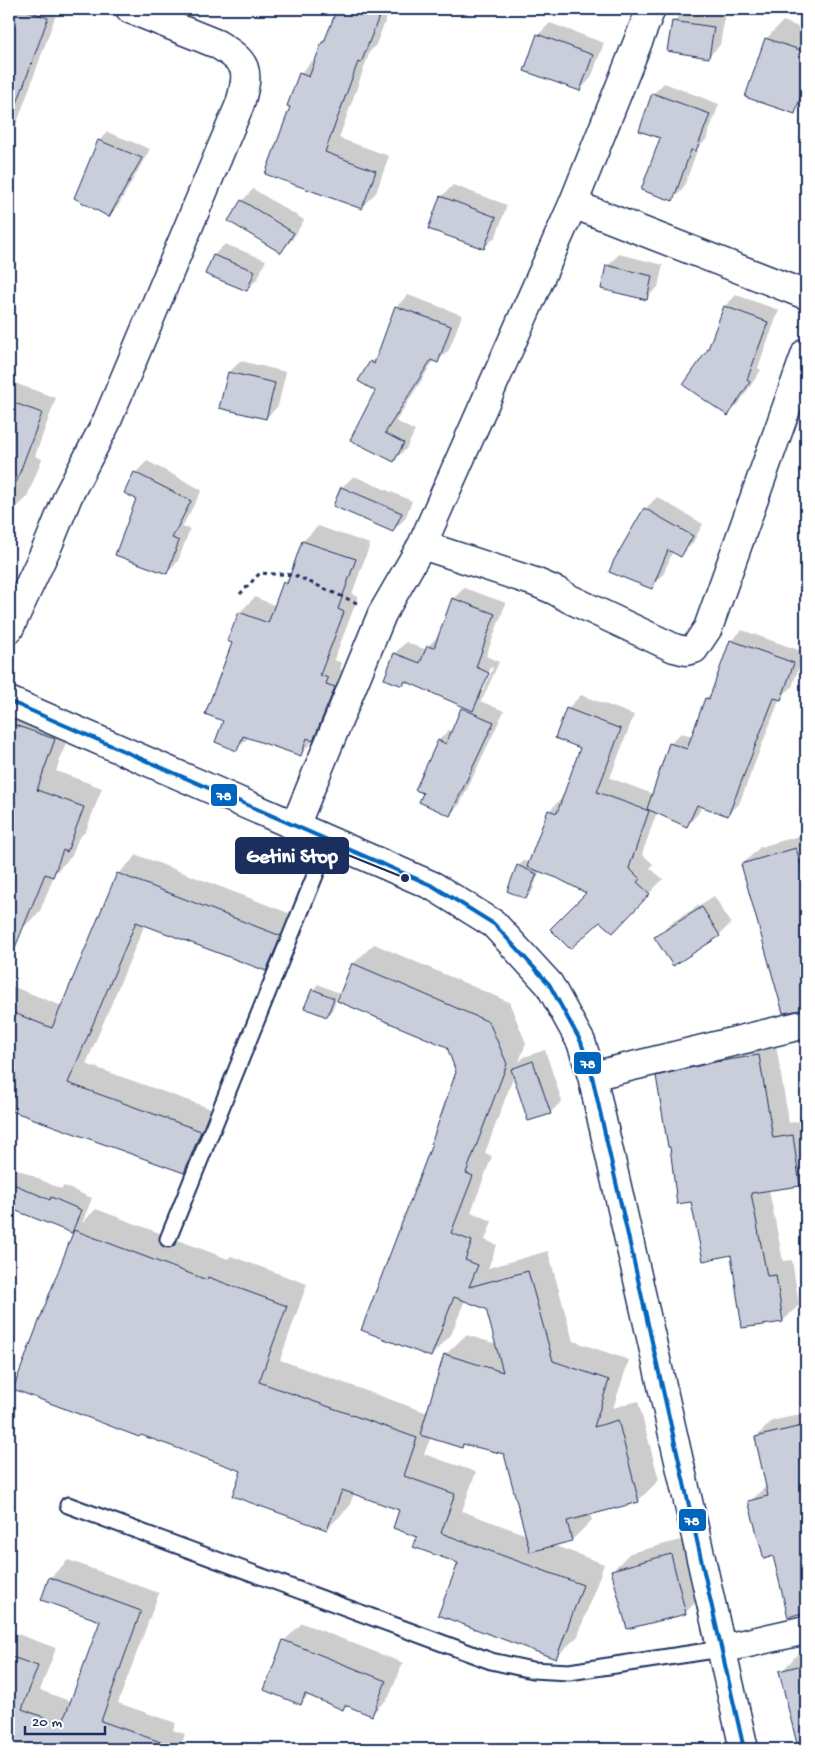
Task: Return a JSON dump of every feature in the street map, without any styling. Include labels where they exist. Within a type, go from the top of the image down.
[{"type":"street","points":[[9,629],[49,543],[68,496],[106,423],[240,104],[245,85],[246,70],[239,58],[229,51],[217,44],[130,9]]},
{"type":"street","points":[[295,826],[382,614],[422,546],[574,204],[651,9]]},
{"type":"street","points":[[574,204],[806,295]]},
{"type":"street","points":[[422,546],[549,588],[674,648],[694,649],[708,628],[806,353]]},
{"type":"street","points":[[9,701],[433,886],[494,924],[549,984],[581,1042],[592,1076],[744,1749]]},
{"type":"street","points":[[592,1076],[806,1024]]},
{"type":"street","points":[[721,1649],[806,1630]]},
{"type":"lane","points":[[168,1239],[329,841]]},
{"type":"lane","points":[[68,1505],[491,1661],[532,1670],[569,1672],[721,1649]]},
{"type":"path","points":[[240,594],[260,573],[294,575],[382,614]]},
{"type":"building","points":[[9,9],[23,9],[48,18],[11,120],[9,119]]},
{"type":"building","points":[[337,9],[382,9],[361,63],[358,62],[325,152],[376,171],[362,209],[265,174],[290,107],[287,106],[299,73],[309,77]]},
{"type":"building","points":[[672,21],[714,27],[709,58],[667,51]]},
{"type":"building","points":[[537,34],[593,55],[580,91],[524,71]]},
{"type":"building","points":[[765,38],[806,52],[806,79],[795,114],[745,97]]},
{"type":"building","points":[[652,93],[710,114],[696,151],[691,150],[673,201],[641,190],[660,138],[639,131]]},
{"type":"building","points":[[98,140],[142,158],[109,217],[74,198]]},
{"type":"building","points":[[440,196],[496,217],[484,249],[428,229]]},
{"type":"building","points":[[241,200],[294,233],[281,253],[228,221]]},
{"type":"building","points":[[213,255],[255,271],[247,291],[205,274]]},
{"type":"building","points":[[606,265],[652,276],[647,300],[601,289]]},
{"type":"building","points":[[395,306],[451,326],[438,363],[431,360],[385,433],[404,443],[394,462],[350,440],[375,391],[358,381],[370,361],[374,364]]},
{"type":"building","points":[[724,306],[768,322],[747,380],[750,382],[728,416],[683,385],[708,349]]},
{"type":"building","points":[[228,372],[275,383],[266,419],[219,408]]},
{"type":"building","points":[[9,401],[42,413],[11,496],[9,496]]},
{"type":"building","points":[[134,472],[191,501],[172,538],[179,541],[167,574],[115,555],[136,499],[124,493]]},
{"type":"building","points":[[341,487],[402,513],[393,532],[333,506]]},
{"type":"building","points":[[644,508],[693,536],[681,557],[668,550],[652,589],[609,572]]},
{"type":"building","points":[[302,541],[356,559],[338,609],[344,612],[320,675],[328,678],[326,684],[335,687],[313,741],[307,738],[301,756],[243,736],[237,751],[215,742],[223,721],[205,714],[232,643],[227,641],[239,612],[268,623],[283,582],[287,584]]},
{"type":"building","points":[[452,598],[495,614],[476,667],[489,673],[473,711],[405,681],[403,686],[384,679],[394,653],[420,663],[427,646],[434,648]]},
{"type":"building","points":[[730,640],[794,663],[781,700],[774,698],[728,816],[697,805],[687,827],[647,809],[669,743],[687,749],[705,698],[709,699]]},
{"type":"building","points":[[461,708],[494,722],[450,816],[419,802],[423,793],[415,790],[438,740],[446,744]]},
{"type":"building","points":[[566,708],[621,729],[597,792],[649,811],[629,868],[640,879],[637,882],[650,894],[613,933],[600,922],[570,949],[550,929],[586,893],[557,878],[527,867],[548,810],[557,813],[580,748],[555,738]]},
{"type":"building","points":[[9,723],[55,739],[37,790],[84,807],[67,852],[63,850],[53,877],[45,874],[10,960]]},
{"type":"building","points":[[796,848],[803,872],[806,871],[806,1009],[783,1013],[741,864]]},
{"type":"building","points":[[517,865],[537,874],[526,899],[507,891]]},
{"type":"building","points":[[117,873],[281,936],[266,971],[136,922],[68,1083],[201,1131],[184,1173],[9,1110],[9,1011],[52,1028]]},
{"type":"building","points":[[702,907],[720,936],[673,966],[654,937]]},
{"type":"building","points":[[352,963],[489,1022],[507,1064],[466,1173],[473,1176],[451,1233],[472,1241],[465,1260],[478,1265],[469,1287],[528,1271],[553,1361],[609,1380],[594,1427],[618,1420],[639,1502],[567,1521],[572,1541],[530,1552],[504,1454],[463,1444],[462,1448],[420,1435],[444,1354],[503,1372],[486,1309],[454,1297],[431,1357],[361,1330],[432,1144],[456,1072],[447,1047],[337,1001]]},
{"type":"building","points":[[312,989],[334,998],[327,1017],[304,1008]]},
{"type":"building","points":[[759,1055],[773,1138],[793,1135],[800,1186],[751,1193],[767,1276],[776,1275],[783,1322],[742,1328],[731,1255],[703,1261],[691,1202],[677,1204],[670,1147],[668,1147],[656,1076],[715,1062]]},
{"type":"building","points":[[533,1061],[551,1114],[528,1121],[511,1069]]},
{"type":"building","points":[[9,1182],[50,1200],[51,1197],[81,1210],[72,1233],[9,1208]]},
{"type":"building","points":[[74,1230],[207,1280],[208,1277],[287,1306],[259,1382],[417,1438],[404,1476],[455,1494],[441,1533],[583,1585],[556,1659],[438,1615],[458,1563],[413,1547],[417,1537],[393,1528],[399,1510],[342,1490],[327,1530],[232,1496],[241,1471],[141,1435],[139,1437],[13,1389]]},
{"type":"building","points":[[806,1425],[806,1612],[788,1617],[773,1556],[764,1559],[748,1501],[768,1496],[755,1437]]},
{"type":"building","points":[[671,1554],[686,1614],[627,1629],[611,1570]]},
{"type":"building","points":[[49,1577],[141,1611],[101,1721],[172,1746],[171,1749],[9,1749],[9,1656],[38,1666],[22,1709],[62,1724],[100,1621],[41,1600]]},
{"type":"building","points":[[283,1640],[386,1681],[372,1716],[345,1705],[343,1710],[305,1694],[301,1705],[264,1690]]},
{"type":"building","points":[[806,1664],[806,1747],[798,1748],[779,1671]]},
{"type":"transit line","name":"78","points":[[9,701],[433,886],[494,924],[549,984],[581,1042],[592,1076],[744,1749]]},
{"type":"place","name":"Getini Stop","points":[[405,878]]}]
